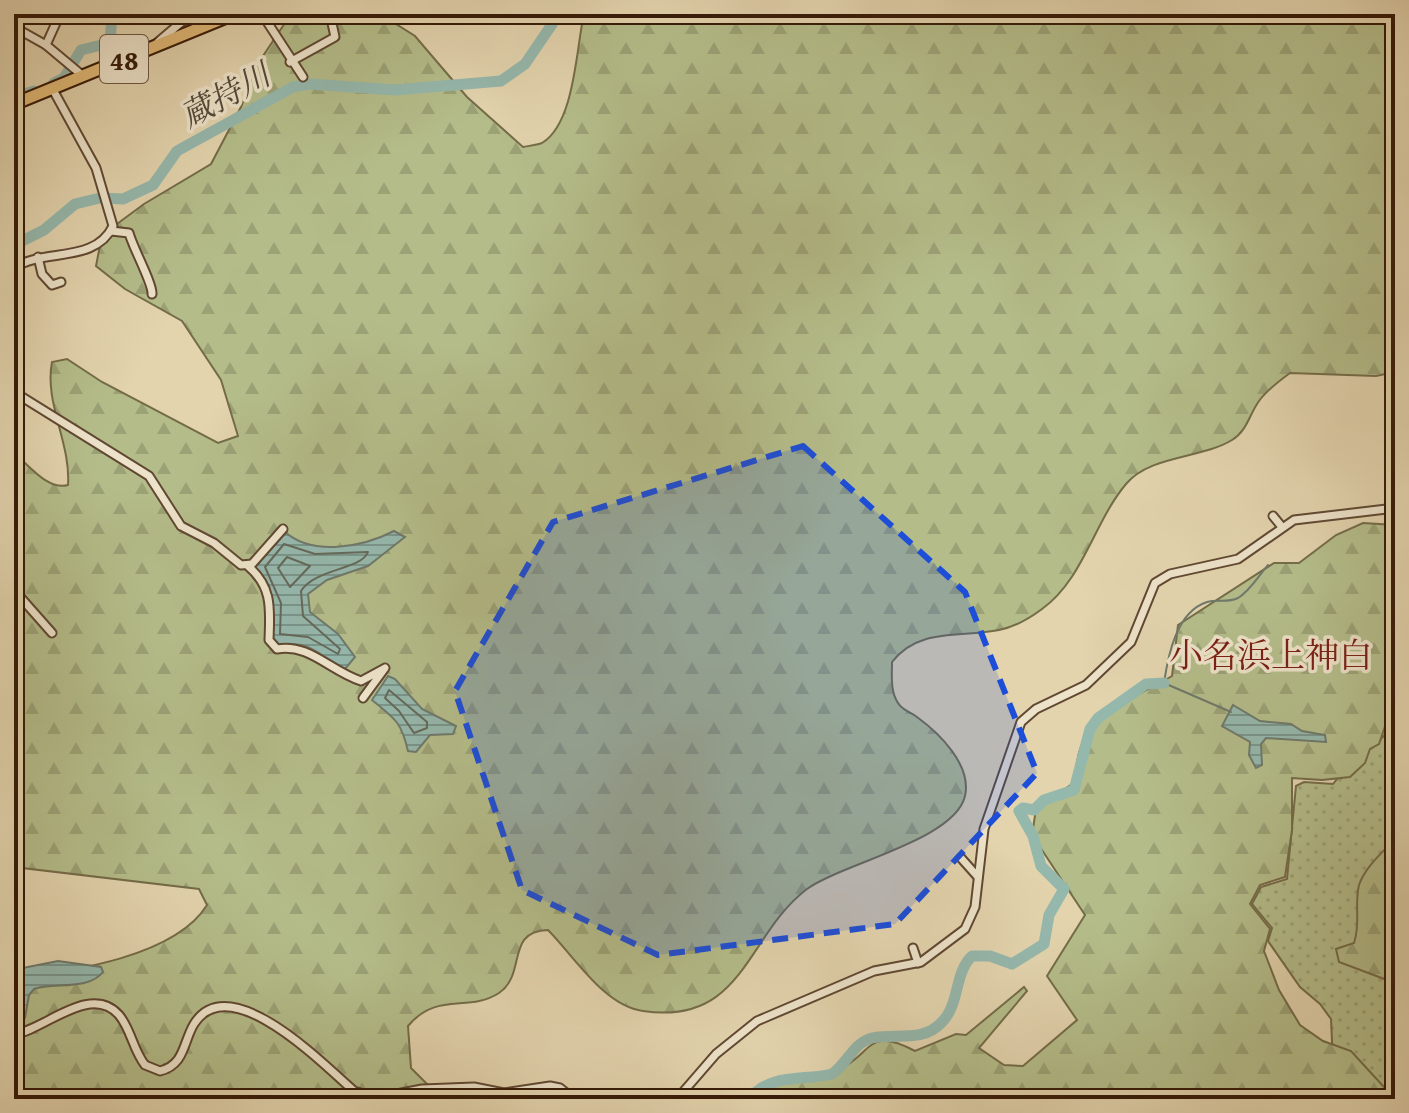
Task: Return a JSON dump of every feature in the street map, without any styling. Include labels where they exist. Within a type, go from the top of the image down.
[{"type":"main road","name":"48","points":[[14,104],[234,14]]},
{"type":"street","points":[[46,45],[60,14]]},
{"type":"street","points":[[153,47],[191,14]]},
{"type":"street","points":[[262,14],[290,62],[303,77]]},
{"type":"street","points":[[290,62],[335,37],[330,14]]},
{"type":"street","points":[[14,27],[46,45],[83,76]]},
{"type":"street","points":[[52,88],[100,178],[111,231]]},
{"type":"street","points":[[14,268],[38,257],[74,254],[111,231],[129,233],[138,263],[150,280],[152,294]]},
{"type":"street","points":[[38,257],[46,280],[52,285],[61,282]]},
{"type":"street","points":[[14,392],[149,476],[181,526],[248,566],[267,590],[272,610],[269,640],[277,649],[301,647],[334,671],[361,681],[385,668],[363,698]]},
{"type":"street","points":[[677,1099],[716,1054],[757,1021],[874,971],[918,963],[933,956],[965,929],[975,907],[984,829],[1018,730],[1027,715],[1086,685],[1120,653],[1138,632],[1155,583],[1170,574],[1238,559],[1282,527],[1311,515],[1395,508]]},
{"type":"street","points":[[1273,516],[1282,527]]},
{"type":"street","points":[[248,566],[283,529]]},
{"type":"street","points":[[14,590],[52,633]]},
{"type":"street","points":[[961,858],[978,877]]},
{"type":"street","points":[[913,948],[918,963]]},
{"type":"street","points":[[14,1034],[69,1009],[102,1006],[121,1017],[145,1065],[160,1071],[177,1062],[195,1021],[203,1014],[215,1010],[244,1010],[286,1031],[354,1091],[364,1096],[376,1098],[422,1089],[474,1087],[504,1093],[550,1086],[560,1088],[574,1099]]},
{"type":"highlighted area","points":[[803,446],[965,592],[1037,773],[895,924],[658,955],[522,890],[455,691],[553,522]]},
{"type":"green space","points":[[291,14],[380,14],[415,36],[467,97],[523,147],[542,143],[553,133],[561,119],[572,84],[584,14],[1395,14],[1395,372],[1376,376],[1290,373],[1262,397],[1244,427],[1232,440],[1206,451],[1162,462],[1136,475],[1126,484],[1105,515],[1068,583],[1037,612],[1005,629],[941,636],[915,643],[903,651],[892,662],[895,698],[904,709],[935,732],[959,762],[966,784],[965,796],[957,812],[920,838],[807,889],[787,908],[740,973],[723,991],[703,1005],[677,1012],[643,1011],[629,1007],[603,990],[548,930],[535,932],[526,938],[512,975],[499,993],[476,1002],[441,1005],[419,1015],[408,1026],[411,1068],[442,1099],[14,1099],[14,979],[92,966],[147,949],[192,923],[207,905],[199,889],[14,867],[14,453],[46,481],[68,485],[66,454],[54,408],[51,377],[52,362],[67,359],[102,382],[218,443],[238,436],[221,380],[182,321],[125,289],[96,266],[102,235],[144,204],[211,164],[241,107],[257,65]]},
{"type":"green space","points":[[1363,523],[1395,525],[1393,703],[1379,744],[1370,749],[1365,763],[1350,777],[1322,780],[1292,778],[1292,830],[1285,877],[1260,885],[1250,904],[1270,929],[1264,951],[1279,990],[1300,1025],[1323,1041],[1351,1051],[1395,1099],[757,1099],[772,1079],[824,1075],[851,1063],[879,1041],[899,1044],[915,1051],[956,1034],[966,1035],[1024,987],[1027,991],[979,1048],[1004,1065],[1023,1066],[1077,1020],[1047,976],[1085,915],[1032,835],[1036,809],[1075,782],[1084,740],[1104,714],[1172,676],[1178,625],[1274,563],[1299,563],[1336,535]]},
{"type":"green space","points":[[1395,712],[1395,1094],[1333,1063],[1331,1019],[1320,1004],[1300,987],[1268,941],[1272,928],[1252,904],[1261,887],[1287,879],[1296,786],[1304,782],[1333,784],[1349,764],[1384,736]]},
{"type":"green space","points":[[1395,839],[1395,983],[1339,962],[1336,949],[1354,943],[1359,885],[1370,866]]},
{"type":"water","points":[[284,531],[295,539],[323,547],[353,545],[394,531],[405,537],[368,566],[327,580],[308,594],[310,612],[338,634],[355,657],[345,669],[306,646],[290,644],[281,647],[272,641],[270,602],[265,585],[253,567]]},
{"type":"water","points":[[388,676],[395,679],[422,709],[456,726],[453,734],[430,735],[416,752],[408,751],[396,721],[372,700]]},
{"type":"water","points":[[1233,705],[1260,721],[1291,724],[1302,731],[1325,735],[1326,742],[1266,738],[1261,744],[1262,765],[1256,768],[1249,755],[1250,742],[1222,726]]},
{"type":"water","points":[[14,957],[23,968],[58,961],[101,967],[103,972],[89,982],[34,989],[29,995],[25,1018],[20,1022],[14,1020]]},
{"type":"waterway","points":[[54,83],[64,78],[81,50],[110,43],[112,14]]},
{"type":"waterway","name":"蔵持川","points":[[14,245],[44,230],[75,204],[100,198],[123,199],[153,185],[177,151],[293,87],[309,84],[395,90],[501,81],[525,64],[559,14]]},
{"type":"waterway","points":[[14,97],[34,91]]},
{"type":"waterway","points":[[1231,712],[1164,683],[1168,660],[1175,636],[1196,607],[1207,602],[1238,598],[1268,565]]},
{"type":"waterway","points":[[750,1099],[767,1085],[787,1079],[832,1074],[866,1040],[918,1035],[935,1029],[948,1015],[962,971],[972,956],[990,956],[1012,964],[1044,944],[1049,915],[1064,889],[1041,866],[1033,836],[1019,811],[1023,808],[1034,810],[1044,800],[1074,790],[1090,729],[1098,718],[1146,684],[1164,683]]},
{"type":"district","name":"小名浜上神白","points":[[1271,654]]}]
